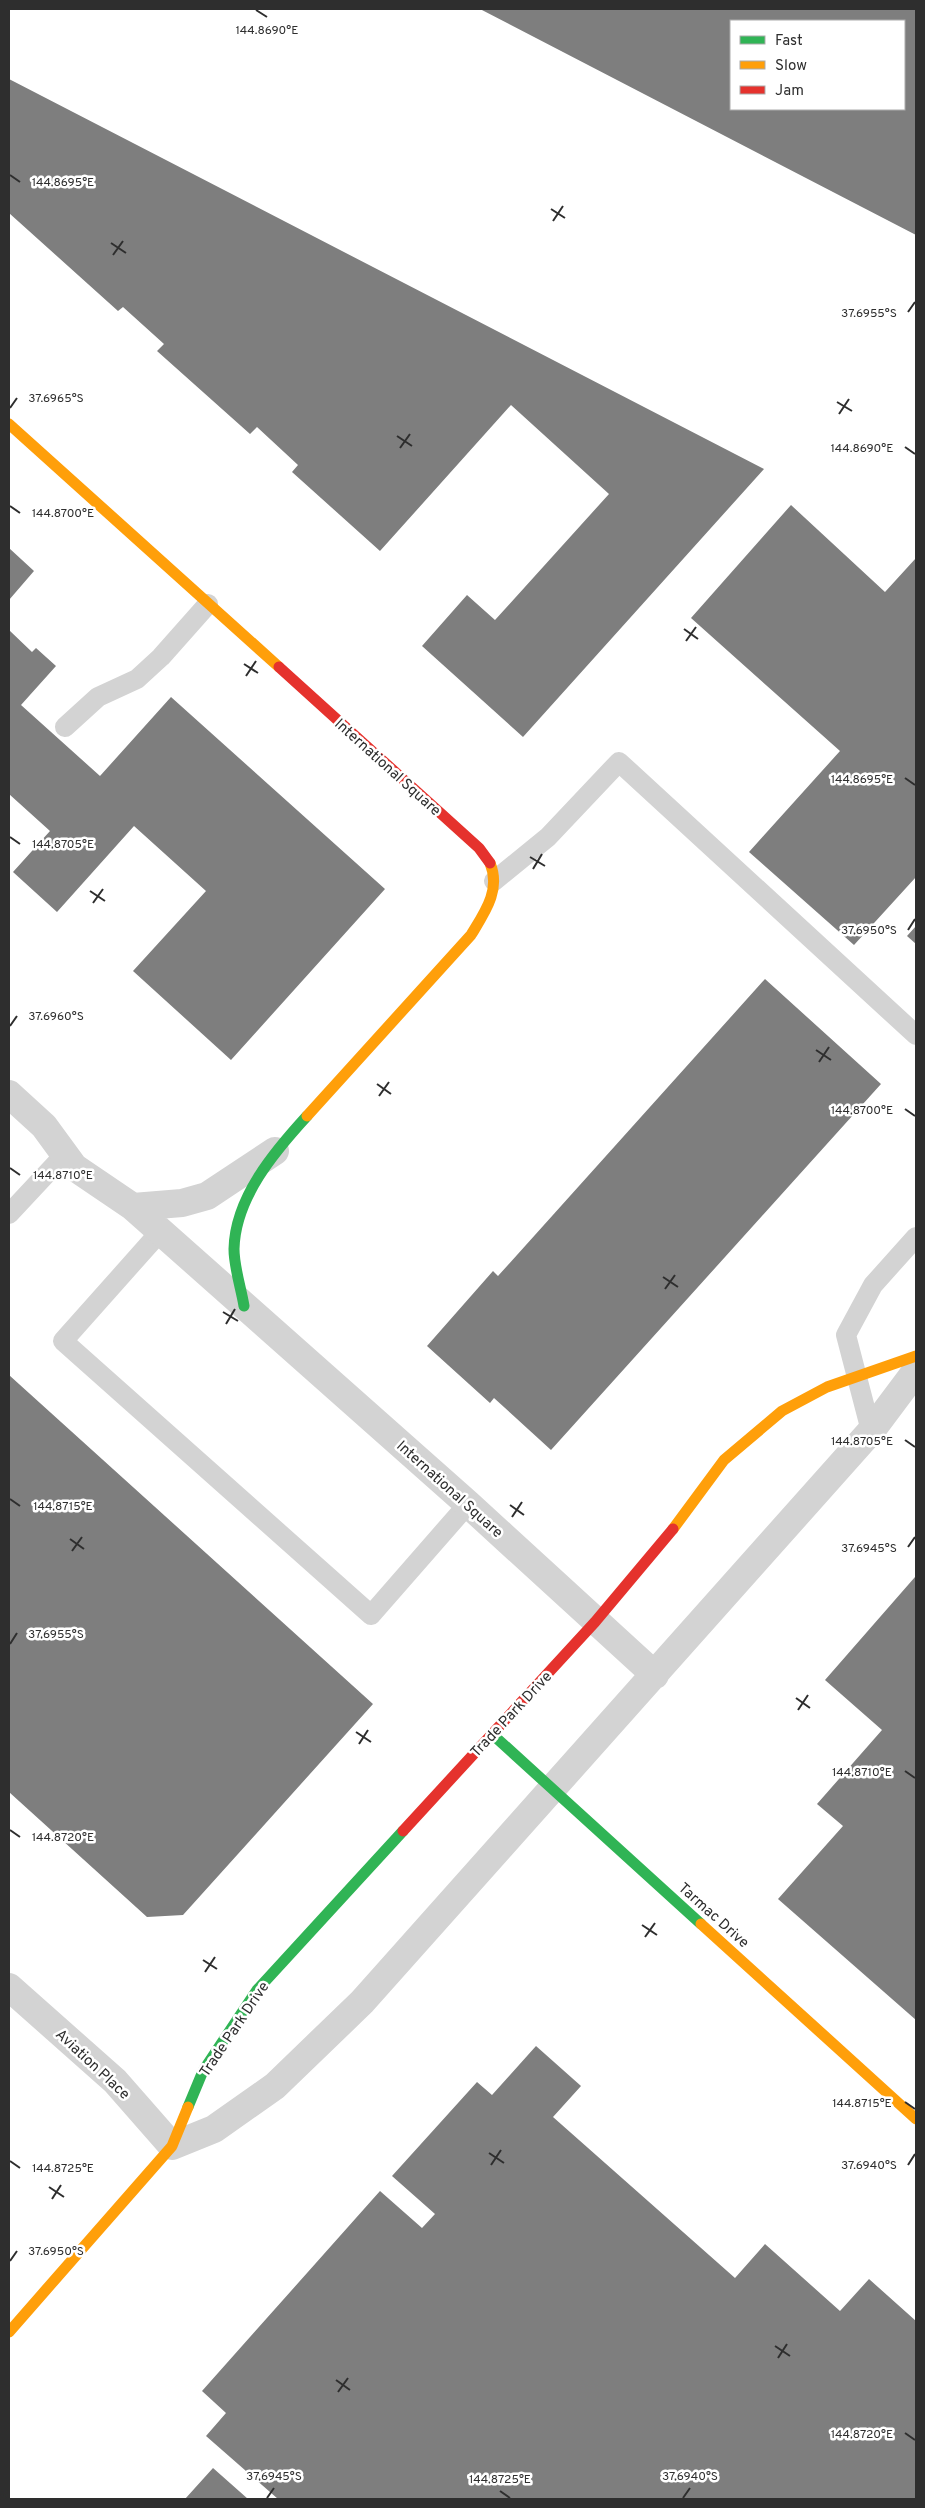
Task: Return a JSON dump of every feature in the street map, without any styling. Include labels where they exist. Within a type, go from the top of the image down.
[{"type":"street","name":"International Square","points":[[9,424],[479,848],[492,864],[494,881]]},
{"type":"street","points":[[244,1306],[234,1249],[240,1216],[242,1208],[275,1151],[470,935],[490,902],[494,881]]},
{"type":"street","name":"International Square","points":[[9,1094],[44,1126],[74,1167],[89,1179],[133,1207],[468,1504],[655,1675]]},
{"type":"street","points":[[133,1207],[182,1203],[208,1196],[275,1151]]},
{"type":"street","name":"Trade Park Drive","points":[[9,2332],[172,2146],[202,2071],[257,1990],[596,1622],[674,1528],[724,1460],[782,1411],[827,1387],[916,1356]]},
{"type":"street","name":"Trade Park Drive","points":[[172,2146],[214,2129],[274,2086],[362,2002],[553,1790],[871,1431],[916,1371]]},
{"type":"street","name":"Tarmac Drive","points":[[492,1734],[916,2119]]},
{"type":"street","name":"Aviation Place","points":[[9,1987],[115,2081],[172,2146]]},
{"type":"lane","points":[[65,726],[98,697],[137,679],[162,657],[208,604]]},
{"type":"lane","points":[[494,881],[548,838],[619,762],[916,1035]]},
{"type":"lane","points":[[9,1214],[65,1154]]},
{"type":"lane","points":[[160,1232],[62,1341],[371,1615],[468,1504]]},
{"type":"lane","points":[[871,1431],[846,1335],[874,1285],[916,1237]]},
{"type":"building","points":[[480,9],[916,9],[916,235]]},
{"type":"building","points":[[9,79],[764,469],[523,737],[422,646],[467,595],[495,620],[609,494],[511,405],[380,551],[292,472],[298,465],[257,427],[250,434],[157,351],[164,344],[123,307],[118,311],[9,213]]},
{"type":"building","points":[[791,505],[885,592],[916,558],[916,877],[854,945],[749,852],[840,751],[691,618]]},
{"type":"building","points":[[9,548],[34,571],[9,600]]},
{"type":"building","points":[[9,630],[32,652],[36,648],[56,666],[21,705],[100,776],[171,697],[385,889],[231,1060],[133,971],[206,891],[134,826],[57,912],[13,872],[50,831],[9,794]]},
{"type":"building","points":[[916,926],[916,944],[907,936]]},
{"type":"building","points":[[765,979],[881,1084],[551,1450],[494,1398],[490,1403],[427,1346],[493,1271],[498,1276]]},
{"type":"building","points":[[9,1375],[373,1704],[183,1915],[147,1917],[9,1792]]},
{"type":"building","points":[[915,1577],[916,2020],[778,1899],[843,1826],[817,1804],[882,1730],[825,1680]]},
{"type":"building","points":[[536,2046],[581,2086],[553,2117],[735,2278],[765,2244],[840,2311],[869,2279],[916,2321],[916,2499],[278,2499],[206,2436],[226,2413],[202,2391],[380,2191],[422,2228],[435,2214],[392,2176],[477,2082],[492,2095]]},
{"type":"building","points":[[213,2468],[248,2499],[185,2499]]},
{"type":"traffic: fast","points":[[244,1306],[234,1256],[236,1230],[241,1212],[258,1177],[307,1116]]},
{"type":"traffic: fast","points":[[492,1734],[701,1924]]},
{"type":"traffic: fast","points":[[188,2107],[203,2071],[257,1990],[403,1831]]},
{"type":"traffic: slow","points":[[9,424],[279,667]]},
{"type":"traffic: slow","points":[[307,1116],[471,935],[486,909],[493,892],[494,882],[490,863]]},
{"type":"traffic: slow","points":[[673,1529],[724,1460],[782,1411],[827,1387],[916,1356]]},
{"type":"traffic: slow","points":[[701,1924],[916,2119]]},
{"type":"traffic: slow","points":[[9,2332],[172,2146],[188,2107]]},
{"type":"traffic: jam","points":[[279,667],[479,848],[490,863]]},
{"type":"traffic: jam","points":[[403,1831],[595,1622],[673,1529]]}]
